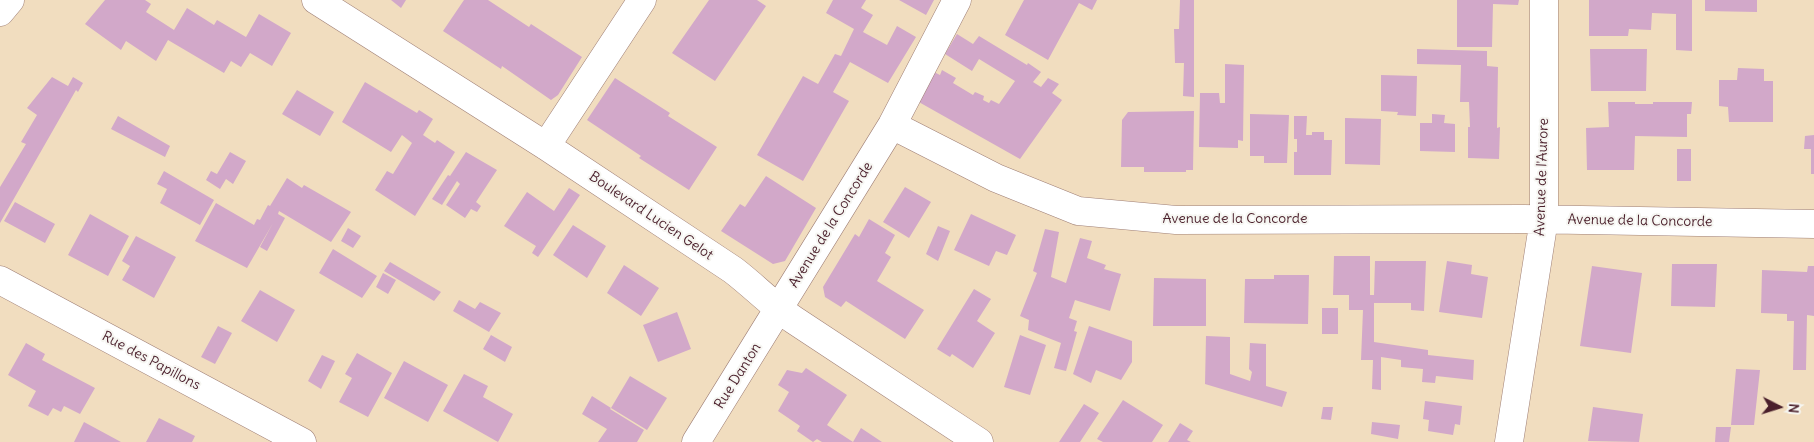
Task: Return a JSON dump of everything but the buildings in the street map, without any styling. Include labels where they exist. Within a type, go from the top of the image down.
[{"type":"street","points":[[0,12],[10,0]]},
{"type":"street","name":"Boulevard Lucien Gelot","points":[[316,0],[546,146],[733,270],[779,309],[980,442]]},
{"type":"street","points":[[546,146],[642,0]]},
{"type":"street","points":[[892,125],[957,0]]},
{"type":"street","name":"Avenue de l'Aurore","points":[[1509,442],[1544,219],[1544,0]]},
{"type":"street","name":"Avenue de la Concorde","points":[[779,309],[892,125],[996,178],[1078,211],[1176,220],[1544,219],[1814,224]]},
{"type":"street","name":"Rue des Papillons","points":[[0,280],[302,442]]},
{"type":"street","name":"Rue Danton","points":[[696,442],[779,309]]}]
